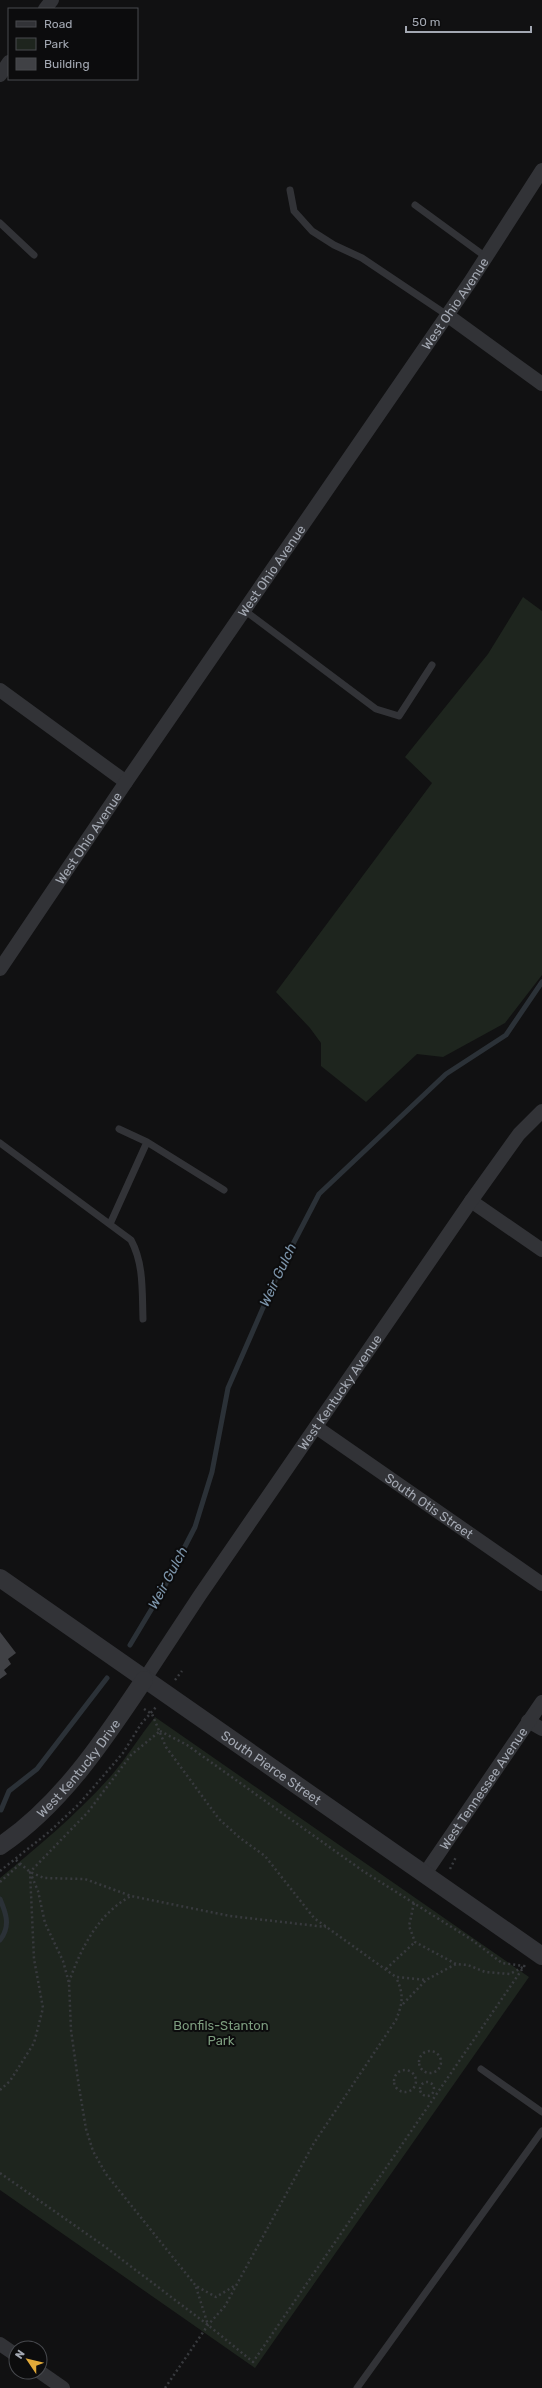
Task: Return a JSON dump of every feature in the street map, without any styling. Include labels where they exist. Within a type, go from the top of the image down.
[{"type":"street","points":[[46,8],[52,0]]},
{"type":"street","points":[[0,75],[8,63]]},
{"type":"street","name":"West Ohio Avenue","points":[[0,970],[126,782],[447,315],[542,170]]},
{"type":"street","points":[[447,315],[542,384]]},
{"type":"street","points":[[0,690],[126,782]]},
{"type":"street","name":"West Kentucky Avenue","points":[[144,1680],[200,1595],[471,1201],[519,1134],[542,1111]]},
{"type":"street","points":[[471,1201],[542,1250]]},
{"type":"street","name":"South Otis Street","points":[[316,1427],[542,1584]]},
{"type":"street","name":"South Pierce Street","points":[[0,1578],[144,1680],[542,1956]]},
{"type":"street","name":"West Kentucky Drive","points":[[0,1846],[22,1829],[68,1784],[104,1738],[144,1680]]},
{"type":"street","name":"West Tennessee Avenue","points":[[424,1875],[542,1702]]},
{"type":"street","points":[[528,1721],[542,1729]]},
{"type":"street","points":[[48,2378],[63,2388]]},
{"type":"lane","points":[[290,190],[294,211],[312,231],[334,245],[362,258],[447,315]]},
{"type":"lane","points":[[415,205],[486,257]]},
{"type":"lane","points":[[0,224],[34,255]]},
{"type":"lane","points":[[244,610],[376,709],[399,716],[432,665]]},
{"type":"lane","points":[[119,1129],[148,1142],[224,1190]]},
{"type":"lane","points":[[110,1224],[148,1142]]},
{"type":"lane","points":[[0,1143],[131,1240],[136,1250],[142,1280],[143,1319]]},
{"type":"lane","points":[[481,2069],[542,2112]]},
{"type":"lane","points":[[357,2388],[542,2131]]},
{"type":"path","points":[[152,1714],[166,1747],[220,1819],[240,1838],[265,1856],[314,1918],[396,1977],[402,1992],[402,2005],[396,2020],[314,2143],[225,2306],[208,2325],[165,2388]]},
{"type":"path","points":[[0,2090],[10,2081],[34,2043],[42,2008],[34,1959],[30,1872],[88,1812],[131,1755],[160,1731]]},
{"type":"path","points":[[160,1731],[187,1745],[363,1871],[414,1903],[502,1963],[524,1966]]},
{"type":"path","points":[[0,1871],[16,1860],[30,1872],[44,1878],[85,1879],[131,1896],[230,1916],[326,1927]]},
{"type":"path","points":[[0,1882],[20,1864]]},
{"type":"path","points":[[30,1872],[45,1923],[63,1960],[69,1983],[71,2030],[79,2087],[86,2129],[93,2151],[106,2174],[196,2286],[216,2297],[236,2285]]},
{"type":"path","points":[[69,1983],[78,1956],[95,1929],[112,1908],[131,1896]]},
{"type":"path","points":[[414,1903],[409,1926],[415,1942],[456,1964],[468,1965],[485,1972],[510,1974],[524,1966]]},
{"type":"path","points":[[386,1969],[415,1942]]},
{"type":"path","points":[[402,2005],[426,1980],[456,1964]]},
{"type":"path","points":[[0,2173],[104,2246],[208,2325],[253,2362],[524,1966]]},
{"type":"path","points":[[396,1977],[426,1980]]},
{"type":"path","points":[[434,2051],[440,2057],[441,2067],[434,2073],[424,2072],[419,2063],[420,2058],[424,2053],[434,2051]]},
{"type":"path","points":[[408,2070],[415,2075],[415,2086],[408,2092],[399,2091],[394,2082],[395,2076],[398,2072],[408,2070]]},
{"type":"path","points":[[428,2082],[432,2086],[433,2092],[428,2095],[423,2095],[420,2086],[428,2082]]},
{"type":"path","points":[[196,2286],[208,2325]]},
{"type":"green space","points":[[523,597],[542,611],[542,975],[505,1023],[443,1057],[417,1054],[366,1102],[321,1066],[321,1043],[310,1028],[276,992],[432,783],[405,757],[488,654]]},
{"type":"green space","name":"Bonfils-Stanton Park","points":[[155,1717],[529,1977],[255,2368],[0,2190],[0,1878],[57,1829],[98,1790],[117,1769]]},
{"type":"building","points":[[0,1632],[16,1653],[8,1659],[11,1664],[4,1670],[7,1674],[0,1679]]},
{"type":"waterway","name":"Weir Gulch","points":[[130,1645],[160,1595],[195,1527],[212,1472],[228,1388],[280,1269],[319,1194],[446,1074],[506,1035],[542,982]]},
{"type":"waterway","name":"Weir Gulch","points":[[1,1810],[9,1791],[37,1769],[107,1678]]},
{"type":"waterway","name":"Weir Gulch","points":[[0,1899],[6,1914],[5,1930],[0,1940]]}]
